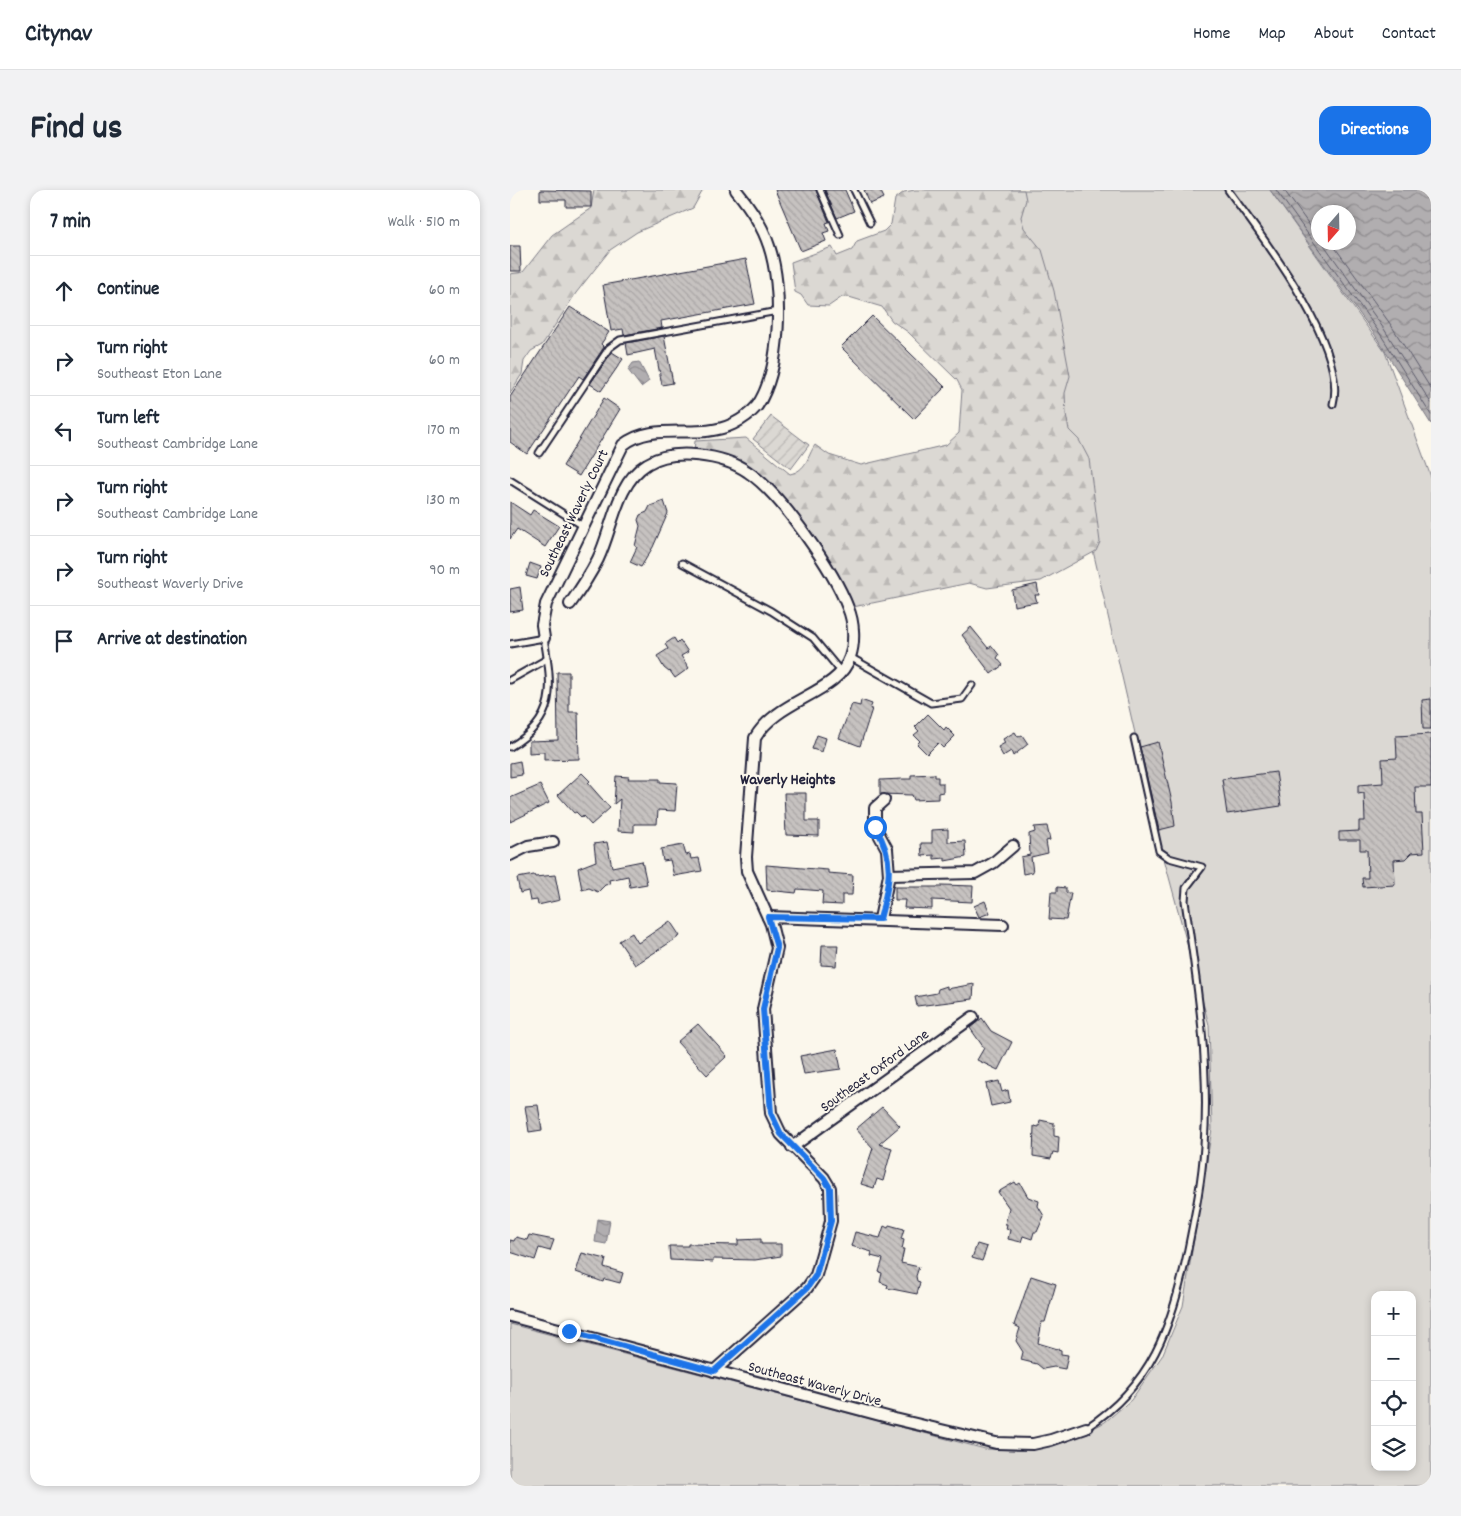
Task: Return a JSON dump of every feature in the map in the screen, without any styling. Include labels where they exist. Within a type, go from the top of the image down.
[{"type":"street","name":"Southeast Waverly Court","points":[[544,638],[542,625],[546,604],[617,453],[633,437],[646,432],[699,432],[723,428],[745,417],[756,407],[766,389],[778,311],[776,272],[759,220],[736,190]]},
{"type":"street","points":[[570,604],[598,558],[612,526],[623,490],[634,473],[648,463],[664,457],[693,455],[714,457],[736,465],[757,478],[803,531],[849,609],[853,636],[850,658],[843,673],[779,712],[761,728],[755,738],[746,857],[747,871],[768,917],[777,948],[763,1009],[771,1113],[776,1126],[792,1147],[824,1178],[830,1188],[831,1221],[816,1275],[799,1297],[714,1371]]},
{"type":"street","points":[[880,919],[889,875],[887,849],[875,827],[875,808],[884,800]]},
{"type":"street","points":[[510,855],[528,846],[553,842]]},
{"type":"street","points":[[889,875],[975,873],[993,863],[1013,846]]},
{"type":"street","points":[[768,917],[880,919],[1003,926]]},
{"type":"street","name":"Southeast Oxford Lane","points":[[792,1147],[973,1017]]},
{"type":"street","name":"Southeast Waverly Drive","points":[[510,1316],[714,1371],[996,1443],[1033,1444],[1086,1428]]},
{"type":"lane","points":[[820,190],[840,235]]},
{"type":"lane","points":[[854,190],[870,223]]},
{"type":"lane","points":[[1228,190],[1294,285],[1320,331],[1333,377],[1336,395],[1333,404]]},
{"type":"lane","points":[[539,453],[609,348],[620,340],[778,311]]},
{"type":"lane","points":[[510,480],[583,526]]},
{"type":"lane","points":[[682,563],[771,611],[813,638],[843,673]]},
{"type":"lane","points":[[510,644],[544,638],[550,690],[545,712],[532,732],[510,747]]},
{"type":"lane","points":[[850,658],[931,703],[962,699],[972,685]]},
{"type":"lane","points":[[510,680],[547,659]]},
{"type":"lane","points":[[1086,1428],[1105,1415],[1130,1391],[1154,1357],[1167,1327],[1176,1302],[1192,1232],[1204,1147],[1205,1069],[1202,1028],[1185,900],[1186,888],[1202,867],[1169,858],[1159,851],[1134,738]]},
{"type":"green space","points":[[594,190],[703,190],[693,208],[637,232],[610,250],[576,293],[542,345],[531,351],[524,361],[522,374],[510,393],[510,274],[523,272],[552,235],[591,208]]},
{"type":"green space","points":[[915,190],[1024,190],[1026,200],[1021,217],[1024,228],[1042,250],[1054,291],[1070,376],[1065,393],[1066,414],[1069,430],[1079,440],[1089,459],[1100,542],[1096,551],[1041,581],[987,588],[969,583],[853,607],[833,568],[757,474],[742,463],[727,456],[694,451],[695,441],[746,438],[790,474],[803,466],[815,445],[829,455],[861,465],[946,445],[959,433],[962,390],[957,380],[908,332],[892,321],[882,307],[849,297],[842,297],[829,306],[808,305],[801,295],[795,292],[791,262],[832,247],[837,256],[852,250],[857,241],[884,231],[891,224],[895,199],[904,192]]},
{"type":"green space","points":[[1010,190],[1270,190],[1385,352],[1431,477],[1431,1486],[510,1486],[510,1324],[985,1449],[1021,1450],[1041,1448],[1079,1436],[1105,1422],[1131,1400],[1162,1356],[1183,1306],[1212,1129],[1209,1025],[1163,855]]},
{"type":"green space","points":[[771,416],[809,445],[791,469],[753,439]]},
{"type":"water","points":[[1270,190],[1431,190],[1431,424],[1375,335],[1313,250],[1356,250],[1356,205],[1311,205],[1311,247]]},
{"type":"water","points":[[639,362],[649,381],[641,387],[628,370],[633,363]]},
{"type":"water","points":[[598,1219],[610,1221],[606,1244],[595,1242]]},
{"type":"building","points":[[540,190],[591,191],[591,207],[566,207],[566,200],[540,200]]},
{"type":"building","points":[[775,190],[816,190],[829,222],[826,223],[829,231],[823,233],[826,241],[801,251]]},
{"type":"building","points":[[825,190],[845,190],[854,211],[837,218]]},
{"type":"building","points":[[864,190],[880,190],[884,198],[870,204]]},
{"type":"building","points":[[510,246],[520,246],[521,271],[510,271]]},
{"type":"building","points":[[746,259],[755,304],[661,321],[662,328],[624,335],[623,329],[611,331],[603,285]]},
{"type":"building","points":[[570,307],[609,332],[601,344],[604,347],[583,379],[579,376],[527,454],[510,442],[510,397]]},
{"type":"building","points":[[872,316],[945,387],[914,419],[841,347]]},
{"type":"building","points":[[664,336],[673,383],[662,385],[655,349],[628,355],[626,343]]},
{"type":"building","points":[[612,352],[623,359],[601,391],[590,384]]},
{"type":"building","points":[[604,398],[620,409],[579,476],[563,466]]},
{"type":"building","points":[[664,501],[668,513],[653,547],[641,567],[630,562],[637,547],[635,546],[640,526],[638,520],[640,515],[647,512],[650,506]]},
{"type":"building","points":[[510,502],[530,515],[533,510],[559,526],[545,547],[517,529],[510,539]]},
{"type":"building","points":[[530,563],[541,567],[537,579],[526,576]]},
{"type":"building","points":[[1037,584],[1039,595],[1035,595],[1037,602],[1014,606],[1012,590]]},
{"type":"building","points":[[520,587],[523,610],[510,612],[510,589]]},
{"type":"building","points":[[971,627],[988,648],[992,646],[999,655],[997,658],[1003,665],[991,674],[962,635]]},
{"type":"building","points":[[674,638],[677,643],[680,640],[688,652],[681,656],[689,668],[675,678],[670,671],[664,668],[657,656],[668,649],[665,644]]},
{"type":"building","points":[[557,672],[569,672],[569,712],[578,712],[579,759],[544,760],[544,752],[529,753],[529,741],[558,740]]},
{"type":"building","points":[[1431,699],[1431,729],[1423,729],[1422,700]]},
{"type":"building","points":[[861,700],[872,704],[870,709],[872,709],[860,746],[839,738],[852,704],[860,706]]},
{"type":"building","points":[[928,714],[944,730],[946,727],[955,736],[943,748],[938,743],[927,754],[917,744],[920,741],[914,735],[919,731],[915,727]]},
{"type":"building","points":[[1015,732],[1018,737],[1022,735],[1028,744],[1013,756],[1011,751],[1003,756],[998,747],[1005,743],[1003,739]]},
{"type":"building","points":[[1431,734],[1431,787],[1415,787],[1416,814],[1422,814],[1424,852],[1411,853],[1405,859],[1394,860],[1395,885],[1363,887],[1362,878],[1368,878],[1367,850],[1360,850],[1360,840],[1339,840],[1339,832],[1359,831],[1359,821],[1365,821],[1364,793],[1358,794],[1358,785],[1383,783],[1382,759],[1397,758],[1396,736]]},
{"type":"building","points":[[817,735],[826,738],[822,752],[812,749]]},
{"type":"building","points":[[1158,742],[1172,802],[1175,826],[1159,830],[1140,747]]},
{"type":"building","points":[[520,761],[522,775],[510,777],[510,763]]},
{"type":"building","points":[[1276,772],[1281,806],[1227,814],[1222,779]]},
{"type":"building","points":[[582,773],[590,781],[588,783],[610,808],[591,825],[583,816],[582,818],[576,812],[574,813],[558,795]]},
{"type":"building","points":[[935,774],[935,777],[938,777],[938,783],[943,783],[943,792],[938,793],[938,799],[914,800],[912,795],[880,794],[880,780],[911,779],[911,775]]},
{"type":"building","points":[[616,776],[629,777],[628,779],[660,779],[660,782],[677,783],[675,811],[658,810],[657,824],[634,824],[634,832],[618,831],[620,799],[614,804]]},
{"type":"building","points":[[540,785],[549,803],[510,822],[510,798]]},
{"type":"building","points":[[784,793],[806,793],[806,821],[819,821],[819,836],[786,835]]},
{"type":"building","points":[[1047,826],[1050,840],[1046,841],[1048,853],[1031,857],[1033,872],[1023,874],[1021,857],[1030,855],[1029,834],[1035,832],[1034,827]]},
{"type":"building","points":[[948,829],[948,842],[965,841],[966,857],[945,861],[945,858],[934,859],[934,855],[922,856],[921,843],[932,843],[932,830]]},
{"type":"building","points":[[607,842],[612,867],[642,861],[647,884],[630,887],[628,876],[609,880],[610,884],[605,885],[598,892],[589,888],[582,890],[578,868],[596,861],[594,844]]},
{"type":"building","points":[[683,845],[686,855],[690,854],[691,859],[699,858],[702,871],[674,876],[670,860],[663,861],[661,849]]},
{"type":"building","points":[[766,865],[828,870],[828,873],[853,875],[852,895],[842,895],[842,905],[822,904],[823,891],[797,889],[796,893],[767,890]]},
{"type":"building","points":[[534,875],[535,877],[555,875],[560,900],[538,905],[537,900],[530,901],[528,891],[520,893],[517,878]]},
{"type":"building","points":[[942,885],[973,886],[972,902],[932,900],[932,909],[904,908],[905,900],[895,900],[895,887],[942,887]]},
{"type":"building","points":[[1057,887],[1066,888],[1066,893],[1071,893],[1066,920],[1049,919],[1051,892],[1057,892]]},
{"type":"building","points":[[985,901],[990,913],[979,917],[974,906]]},
{"type":"building","points":[[670,921],[680,936],[635,965],[619,941],[632,933],[638,943]]},
{"type":"building","points":[[822,945],[838,945],[836,966],[821,965]]},
{"type":"building","points":[[974,984],[973,999],[917,1006],[915,997],[937,993],[938,989],[947,986],[947,989]]},
{"type":"building","points":[[982,1018],[991,1031],[1012,1042],[998,1070],[977,1060],[984,1048],[970,1028]]},
{"type":"building","points":[[698,1024],[727,1056],[707,1075],[677,1042]]},
{"type":"building","points":[[837,1049],[841,1069],[804,1074],[800,1056]]},
{"type":"building","points":[[999,1081],[1002,1092],[1008,1090],[1010,1102],[991,1106],[986,1084]]},
{"type":"building","points":[[538,1105],[542,1130],[529,1132],[525,1106]]},
{"type":"building","points":[[882,1107],[900,1126],[879,1144],[892,1148],[883,1181],[877,1179],[874,1188],[861,1184],[873,1148],[856,1129]]},
{"type":"building","points":[[1040,1120],[1054,1123],[1054,1136],[1059,1137],[1058,1153],[1053,1152],[1051,1159],[1033,1156],[1034,1126],[1039,1127]]},
{"type":"building","points":[[1015,1182],[1017,1185],[1020,1183],[1028,1197],[1039,1201],[1038,1206],[1044,1216],[1032,1239],[1023,1236],[1021,1242],[1008,1239],[1010,1230],[1006,1229],[1007,1224],[1005,1224],[1009,1208],[998,1192]]},
{"type":"building","points":[[889,1225],[904,1229],[901,1239],[904,1240],[902,1249],[904,1249],[901,1263],[919,1267],[916,1276],[917,1281],[920,1282],[917,1294],[887,1288],[888,1285],[880,1282],[882,1273],[879,1272],[883,1259],[871,1256],[872,1252],[851,1246],[855,1232],[880,1238],[884,1226],[888,1228]]},
{"type":"building","points":[[529,1235],[554,1240],[550,1251],[539,1248],[535,1260],[510,1252],[510,1240],[514,1241],[516,1237],[527,1240]]},
{"type":"building","points":[[761,1239],[761,1244],[781,1244],[781,1256],[755,1260],[713,1259],[713,1262],[670,1260],[669,1246],[688,1246],[688,1244],[738,1245],[738,1240]]},
{"type":"building","points":[[977,1244],[987,1247],[982,1261],[972,1258]]},
{"type":"building","points":[[582,1253],[606,1259],[604,1267],[623,1273],[620,1283],[604,1279],[603,1282],[576,1272]]},
{"type":"building","points":[[1031,1276],[1056,1284],[1045,1322],[1042,1322],[1038,1343],[1061,1350],[1061,1354],[1068,1355],[1065,1369],[1054,1367],[1043,1369],[1037,1364],[1021,1360],[1023,1352],[1016,1341],[1020,1328],[1014,1325]]},
{"type":"district","name":"Waverly Heights","points":[[788,778]]},
{"type":"route","points":[[569,1331],[714,1371],[799,1297],[816,1275],[831,1221],[832,1202],[830,1188],[824,1178],[781,1134],[771,1113],[763,1009],[777,948],[768,917],[880,919],[889,884],[889,860],[887,849],[875,827]]}]
